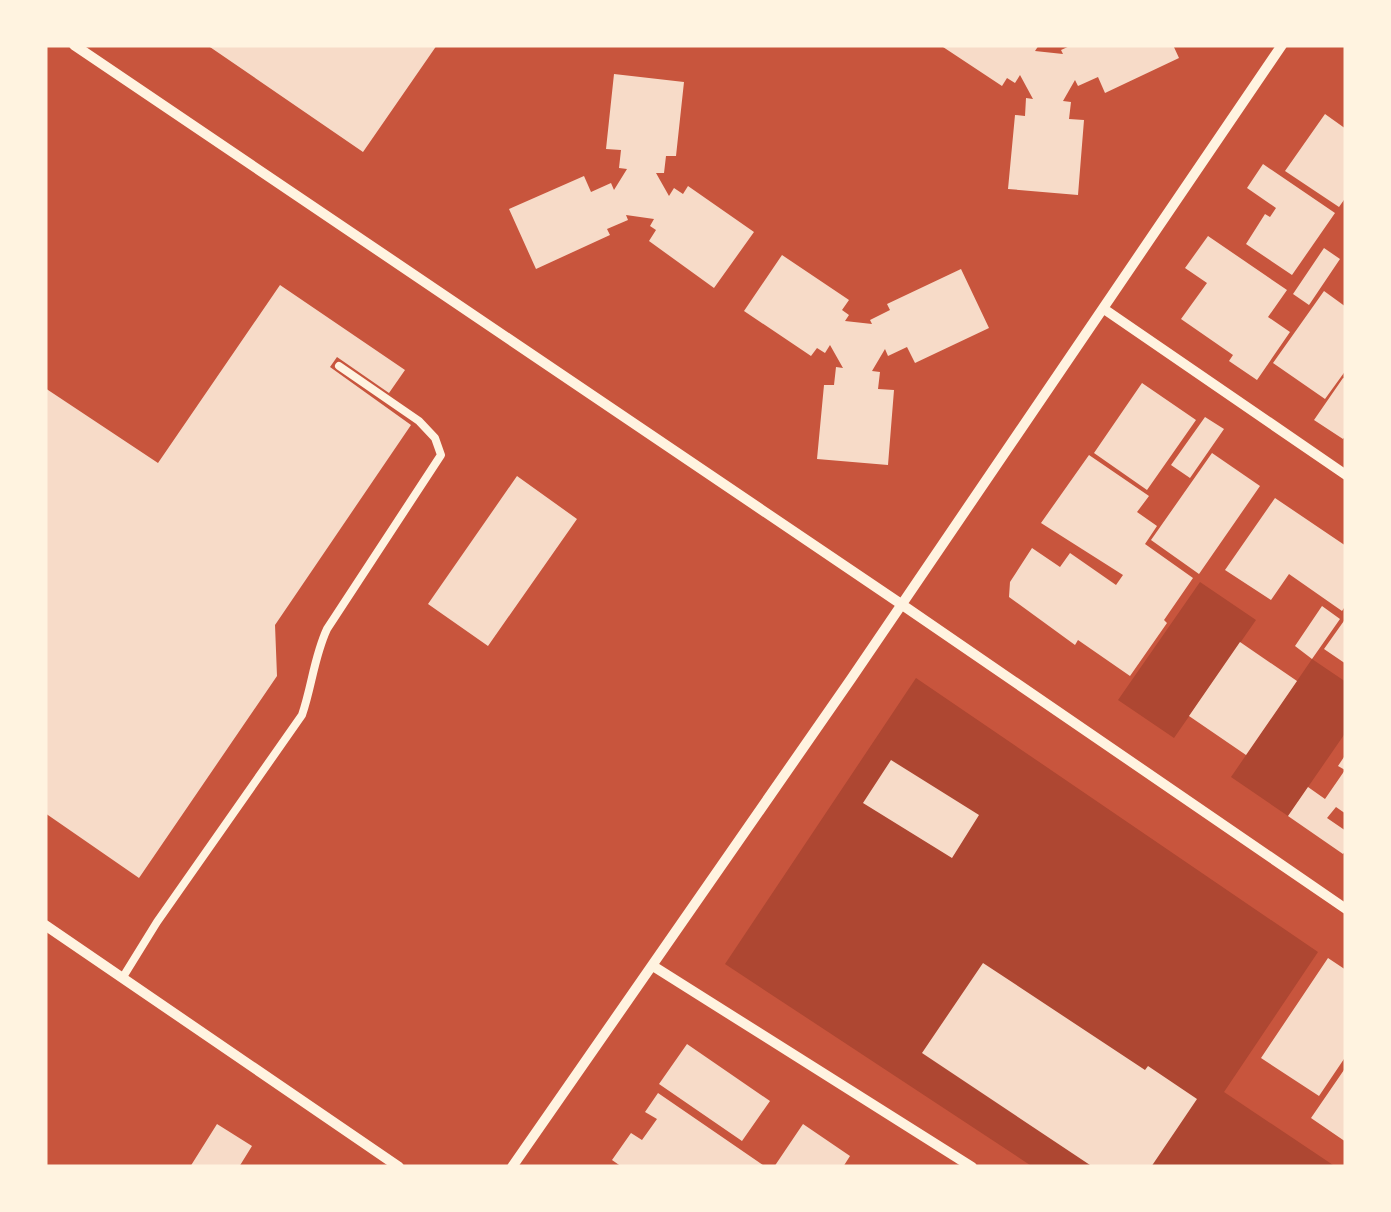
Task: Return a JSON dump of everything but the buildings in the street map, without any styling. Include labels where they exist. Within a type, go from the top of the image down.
[{"type":"street","points":[[74,45],[1346,909]]},
{"type":"street","points":[[512,1167],[1282,45]]},
{"type":"street","points":[[1104,309],[1346,475]]},
{"type":"street","points":[[45,925],[399,1167]]},
{"type":"street","points":[[653,966],[972,1167]]},
{"type":"lane","points":[[123,977],[302,715],[317,651],[327,630],[441,455],[435,438],[418,420],[340,366]]},
{"type":"shaded area","points":[[1200,582],[1256,620],[1174,738],[1118,700]]},
{"type":"shaded area","points":[[1312,659],[1346,682],[1346,732],[1288,816],[1231,777]]},
{"type":"shaded area","points":[[916,678],[1318,952],[1224,1092],[1336,1167],[1033,1167],[725,964]]}]
